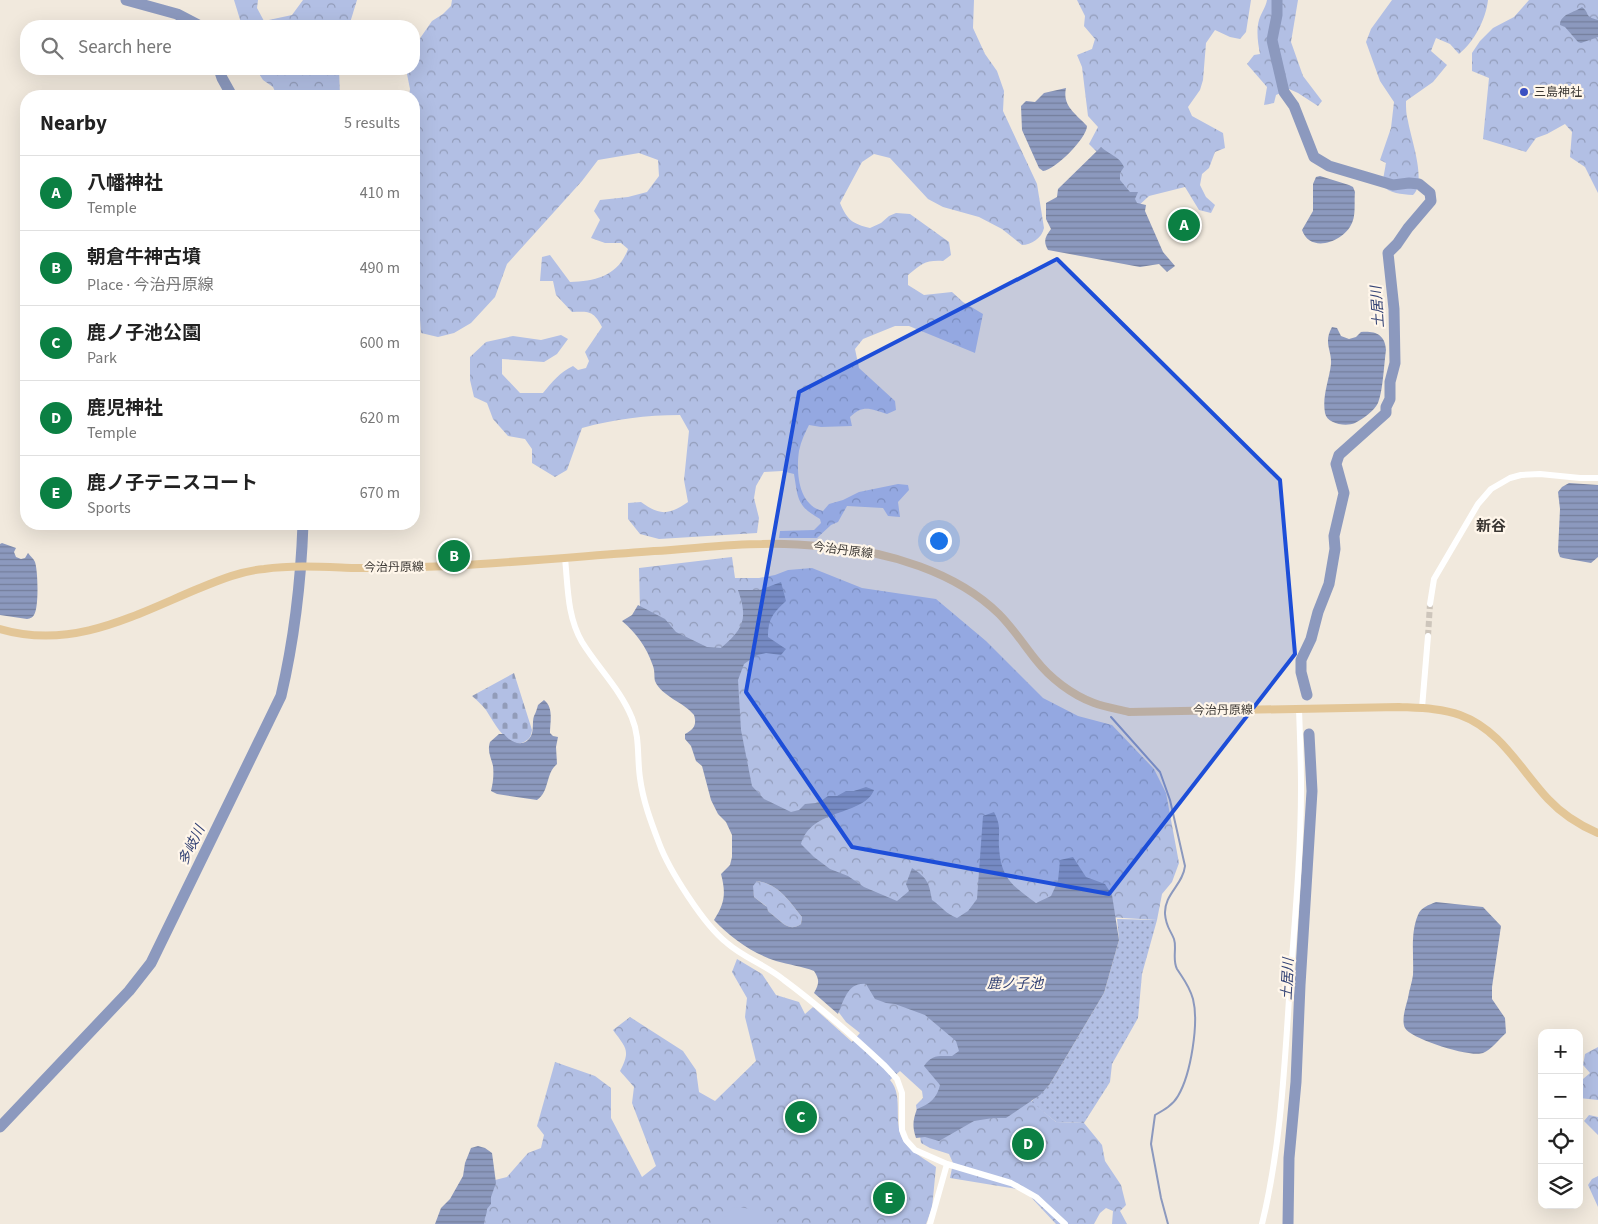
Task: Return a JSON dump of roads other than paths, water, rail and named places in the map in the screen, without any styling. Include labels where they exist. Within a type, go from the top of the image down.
[{"type":"main road","name":"今治丹原線","points":[[0,628],[15,633],[51,636],[91,631],[113,625],[224,578],[262,569],[446,566],[761,544],[832,547],[869,553],[905,562],[944,575],[966,588],[998,613],[1024,642],[1037,662],[1052,676],[1068,689],[1094,703],[1129,712],[1299,708],[1422,708],[1460,715],[1492,734],[1563,813],[1598,833]]},
{"type":"street","points":[[1430,604],[1432,588],[1438,570],[1478,504],[1491,489],[1510,478],[1521,475],[1540,474],[1598,478]]},
{"type":"street","points":[[565,558],[570,612],[574,624],[582,642],[626,705],[634,720],[645,805],[660,845],[675,876],[711,928],[740,953],[784,979],[885,1066],[897,1079],[902,1093],[902,1130],[906,1140],[915,1150],[947,1164],[1011,1183],[1036,1197],[1065,1224]]},
{"type":"street","points":[[1422,708],[1428,636]]},
{"type":"street","points":[[1262,1224],[1281,1116],[1299,862],[1301,788],[1299,708]]},
{"type":"street","points":[[930,1224],[947,1164]]},
{"type":"water","points":[[1582,7],[1589,16],[1598,20],[1598,37],[1581,43],[1565,27],[1560,25],[1562,18]]},
{"type":"water","points":[[1066,88],[1065,94],[1068,105],[1087,126],[1086,131],[1070,153],[1055,165],[1043,171],[1039,168],[1022,130],[1021,106],[1026,101],[1035,102],[1044,93]]},
{"type":"water","points":[[1101,147],[1122,163],[1124,167],[1120,173],[1120,180],[1130,192],[1138,192],[1135,199],[1137,203],[1146,205],[1145,211],[1163,252],[1175,266],[1167,272],[1159,264],[1140,267],[1048,250],[1045,239],[1051,229],[1046,219],[1046,203],[1057,197],[1058,189]]},
{"type":"water","points":[[1320,176],[1349,185],[1353,187],[1355,192],[1352,223],[1342,235],[1327,243],[1312,242],[1302,230],[1313,211],[1313,184],[1316,177]]},
{"type":"water","points":[[1332,327],[1337,328],[1341,336],[1349,339],[1356,337],[1361,332],[1375,333],[1384,340],[1386,350],[1378,403],[1368,414],[1351,424],[1337,424],[1329,420],[1325,413],[1325,395],[1331,364],[1328,338]]},
{"type":"water","points":[[1569,483],[1598,485],[1598,557],[1591,563],[1560,557],[1558,551],[1560,509],[1558,492]]},
{"type":"water","points":[[0,544],[16,548],[14,552],[16,557],[25,558],[28,553],[35,562],[37,581],[36,611],[30,618],[0,615]]},
{"type":"water","name":"鹿ノ子池","points":[[781,582],[786,601],[772,617],[768,637],[786,649],[781,655],[766,653],[757,655],[744,664],[738,680],[741,730],[752,786],[764,799],[791,812],[799,810],[805,804],[818,803],[828,796],[837,796],[846,791],[854,791],[866,787],[874,790],[860,804],[826,818],[815,824],[807,832],[801,844],[814,857],[830,869],[848,876],[864,887],[897,901],[909,891],[906,884],[912,868],[926,881],[932,900],[957,918],[968,911],[977,899],[983,816],[994,812],[999,826],[1000,858],[1005,874],[1014,886],[1036,903],[1051,896],[1058,881],[1060,860],[1073,857],[1086,877],[1105,884],[1112,895],[1119,940],[1104,993],[1050,1084],[1040,1095],[1006,1118],[974,1121],[939,1141],[925,1137],[916,1138],[914,1123],[917,1109],[932,1100],[937,1094],[940,1085],[924,1066],[930,1059],[940,1056],[952,1056],[959,1051],[956,1041],[925,1015],[875,999],[866,984],[860,984],[851,989],[838,1014],[814,993],[818,982],[814,971],[776,961],[759,954],[727,933],[714,920],[724,898],[721,874],[730,865],[732,835],[726,822],[718,814],[711,800],[702,766],[696,761],[691,746],[685,739],[685,734],[694,726],[694,715],[685,706],[658,687],[655,681],[653,666],[644,646],[622,621],[632,615],[638,605],[665,619],[676,632],[707,647],[721,648],[735,635],[742,622],[743,608],[738,590],[760,590]],"holes":[[[757,881],[777,889],[788,899],[802,917],[801,924],[793,927],[786,926],[754,897],[753,886]]]},
{"type":"water","points":[[544,700],[550,711],[550,733],[558,737],[556,747],[557,764],[553,768],[544,792],[537,800],[497,794],[491,791],[493,766],[489,752],[490,742],[499,734],[504,734],[510,740],[517,743],[528,740],[532,734],[533,718],[538,705]]},
{"type":"water","points":[[1436,902],[1483,907],[1501,926],[1492,999],[1505,1018],[1506,1033],[1483,1053],[1467,1053],[1429,1042],[1410,1032],[1404,1025],[1404,1013],[1413,975],[1413,937],[1416,922],[1421,910]]},
{"type":"water","points":[[478,1146],[492,1153],[496,1183],[484,1224],[435,1224],[441,1208],[450,1199],[463,1176],[465,1163],[471,1148]]},
{"type":"waterway","name":"多岐川","points":[[126,0],[177,14],[188,20]]},
{"type":"waterway","name":"土居川","points":[[1277,0],[1277,15],[1272,40],[1284,92],[1294,106],[1314,157],[1329,166],[1393,185],[1419,184],[1430,193],[1431,201],[1388,253],[1394,309],[1395,363],[1390,382],[1390,399],[1386,407],[1386,413],[1339,455],[1336,464],[1344,493],[1334,536],[1335,549],[1329,584],[1318,612],[1311,639],[1301,660],[1301,672],[1307,695]]},
{"type":"waterway","name":"多岐川","points":[[221,75],[229,90]]},
{"type":"waterway","name":"多岐川","points":[[0,1127],[129,991],[151,963],[281,696],[290,654],[296,610],[303,530]]},
{"type":"waterway","points":[[1111,717],[1160,772],[1170,800],[1185,866],[1181,879],[1167,901],[1165,914],[1167,925],[1175,943],[1177,969],[1188,986],[1193,999],[1195,1009],[1193,1048],[1187,1075],[1178,1096],[1174,1102],[1155,1115],[1151,1144],[1168,1224]]},
{"type":"waterway","name":"土居川","points":[[1288,1224],[1289,1158],[1296,1082],[1312,791],[1309,734]]},
{"type":"tunnel","points":[[1428,636],[1430,604]]},
{"type":"place","name":"三島神社","points":[[1524,92]]},
{"type":"place","name":"八幡神社","points":[[1184,225]]},
{"type":"place","name":"朝倉牛神古墳","points":[[454,556]]},
{"type":"place","name":"鹿ノ子池公園","points":[[801,1117]]},
{"type":"place","name":"鹿児神社","points":[[1028,1144]]},
{"type":"place","name":"鹿ノ子テニスコート","points":[[889,1198]]},
{"type":"district","name":"新谷","points":[[1491,526]]}]
